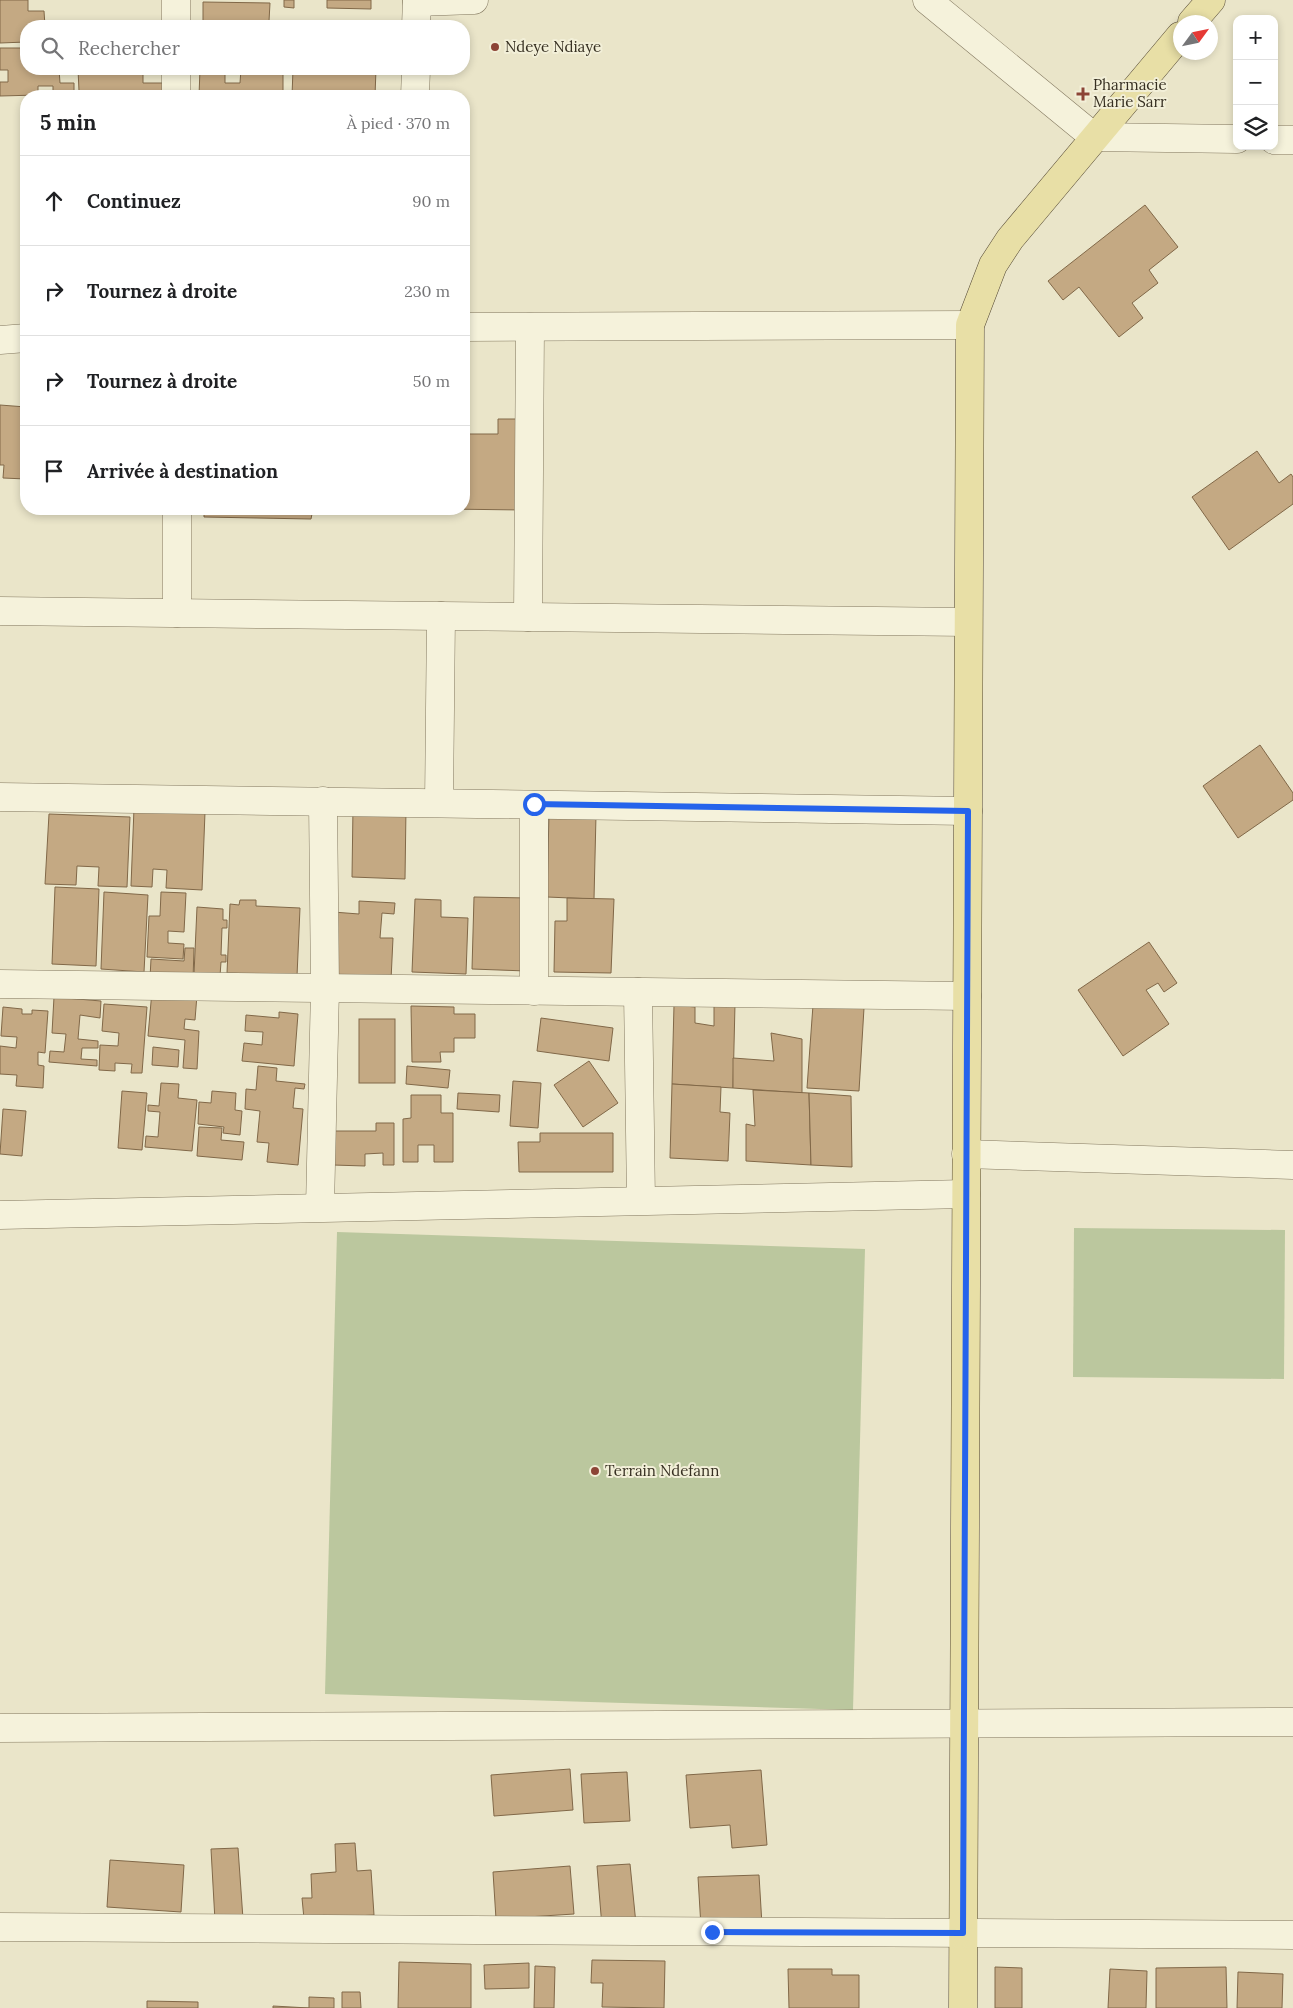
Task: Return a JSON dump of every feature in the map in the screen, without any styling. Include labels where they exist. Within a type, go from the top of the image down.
[{"type":"main road","points":[[1198,15],[1211,0]]},
{"type":"main road","points":[[963,2008],[970,325],[993,265],[1010,239],[1173,44]]},
{"type":"street","points":[[176,0],[176,20]]},
{"type":"street","points":[[417,9],[474,0]]},
{"type":"street","points":[[927,0],[1094,137],[1233,139]]},
{"type":"street","points":[[176,75],[176,90]]},
{"type":"street","points":[[416,75],[416,90]]},
{"type":"street","points":[[1278,140],[1293,140]]},
{"type":"street","points":[[470,327],[970,325]]},
{"type":"street","points":[[528,617],[530,327]]},
{"type":"street","points":[[0,340],[20,338]]},
{"type":"street","points":[[177,515],[178,613]]},
{"type":"street","points":[[0,611],[968,622]]},
{"type":"street","points":[[439,803],[441,616]]},
{"type":"street","points":[[0,797],[968,811]]},
{"type":"street","points":[[320,1207],[325,988],[323,801]]},
{"type":"street","points":[[534,804],[534,991]]},
{"type":"street","points":[[0,984],[967,996]]},
{"type":"street","points":[[638,992],[641,1200]]},
{"type":"street","points":[[966,1154],[1293,1165]]},
{"type":"street","points":[[0,1215],[966,1194]]},
{"type":"street","points":[[0,1728],[1293,1722]]},
{"type":"street","points":[[0,1927],[1293,1935]]},
{"type":"green space","points":[[1074,1228],[1285,1230],[1284,1379],[1073,1377]]},
{"type":"green space","name":"Terrain Ndefann","points":[[337,1232],[865,1249],[853,1710],[325,1694]]},
{"type":"building","points":[[0,0],[28,0],[28,11],[44,11],[45,20],[20,20],[20,42],[0,43]]},
{"type":"building","points":[[284,0],[294,0],[294,8],[284,7]]},
{"type":"building","points":[[327,0],[371,0],[371,9],[327,8]]},
{"type":"building","points":[[203,2],[270,3],[269,20],[203,20]]},
{"type":"building","points":[[0,48],[20,48],[20,75],[59,75],[60,83],[74,83],[74,90],[53,90],[53,86],[38,86],[38,90],[20,90],[20,95],[0,96],[0,82],[8,82],[8,70],[0,70]]},
{"type":"building","points":[[78,75],[143,75],[143,83],[166,83],[166,90],[79,90]]},
{"type":"building","points":[[200,75],[225,75],[225,83],[240,83],[241,75],[283,75],[283,90],[199,90]]},
{"type":"building","points":[[293,75],[376,75],[375,90],[292,90]]},
{"type":"building","points":[[1145,205],[1178,247],[1149,270],[1158,283],[1132,303],[1143,318],[1119,337],[1079,287],[1063,300],[1048,281]]},
{"type":"building","points":[[0,405],[20,407],[20,479],[3,478],[4,465],[0,465]]},
{"type":"building","points":[[498,419],[524,419],[523,510],[470,509],[470,434],[498,434]]},
{"type":"building","points":[[1257,451],[1279,483],[1291,474],[1293,477],[1293,504],[1229,550],[1192,497]]},
{"type":"building","points":[[204,515],[312,515],[311,519],[204,517]]},
{"type":"building","points":[[1260,745],[1293,793],[1293,800],[1238,838],[1203,786]]},
{"type":"building","points":[[353,807],[406,808],[405,879],[352,877]]},
{"type":"building","points":[[134,808],[205,812],[202,890],[166,888],[167,870],[153,869],[152,887],[131,886]]},
{"type":"building","points":[[49,814],[130,817],[127,887],[98,886],[99,867],[77,866],[76,885],[45,884]]},
{"type":"building","points":[[549,814],[596,815],[594,899],[547,897]]},
{"type":"building","points":[[55,887],[99,889],[96,966],[52,964]]},
{"type":"building","points":[[104,892],[148,895],[144,972],[101,969]]},
{"type":"building","points":[[161,892],[186,893],[184,932],[168,931],[168,943],[184,944],[183,959],[147,957],[149,916],[160,916]]},
{"type":"building","points":[[474,897],[528,898],[526,971],[472,969]]},
{"type":"building","points":[[567,898],[614,899],[611,973],[554,972],[555,921],[567,921]]},
{"type":"building","points":[[415,899],[441,900],[441,917],[468,918],[466,974],[412,972]]},
{"type":"building","points":[[240,900],[256,900],[256,906],[300,908],[297,976],[227,973],[230,904],[239,905]]},
{"type":"building","points":[[359,901],[395,903],[394,914],[382,913],[380,938],[393,938],[391,980],[330,976],[333,912],[359,914]]},
{"type":"building","points":[[197,907],[223,909],[223,920],[227,920],[227,928],[222,928],[221,955],[226,955],[226,962],[221,962],[220,976],[194,974]]},
{"type":"building","points":[[1149,942],[1177,983],[1164,992],[1158,983],[1146,990],[1169,1024],[1123,1056],[1078,990]]},
{"type":"building","points":[[185,948],[194,948],[193,980],[150,978],[151,959],[184,961]]},
{"type":"building","points":[[152,991],[197,995],[195,1020],[185,1019],[184,1029],[199,1031],[197,1069],[183,1068],[185,1040],[148,1036]]},
{"type":"building","points":[[54,997],[101,1001],[100,1018],[80,1015],[78,1039],[98,1041],[98,1048],[82,1048],[81,1059],[97,1060],[97,1066],[49,1062],[50,1051],[64,1052],[66,1034],[52,1033]]},
{"type":"building","points":[[104,1004],[147,1007],[142,1073],[131,1073],[132,1064],[115,1063],[115,1071],[99,1070],[100,1045],[118,1046],[119,1033],[102,1031]]},
{"type":"building","points":[[714,1004],[735,1004],[733,1088],[672,1084],[674,1005],[695,1007],[695,1023],[714,1026]]},
{"type":"building","points":[[813,1005],[864,1008],[859,1091],[807,1088]]},
{"type":"building","points":[[411,1006],[454,1007],[454,1014],[475,1014],[475,1038],[454,1038],[454,1052],[440,1052],[441,1062],[412,1062]]},
{"type":"building","points":[[3,1007],[22,1009],[22,1014],[32,1014],[32,1010],[48,1011],[45,1053],[38,1052],[38,1065],[44,1066],[43,1088],[16,1086],[17,1075],[0,1074],[0,1046],[16,1048],[17,1037],[1,1036]]},
{"type":"building","points":[[279,1012],[298,1014],[294,1066],[242,1061],[244,1043],[262,1045],[263,1032],[245,1031],[246,1015],[279,1018]]},
{"type":"building","points":[[541,1018],[613,1028],[609,1061],[537,1051]]},
{"type":"building","points":[[359,1019],[395,1019],[395,1083],[359,1083]]},
{"type":"building","points":[[771,1033],[802,1039],[802,1093],[733,1088],[733,1058],[774,1061]]},
{"type":"building","points":[[153,1047],[179,1050],[178,1067],[152,1065]]},
{"type":"building","points":[[589,1061],[618,1103],[583,1127],[554,1085]]},
{"type":"building","points":[[258,1066],[277,1068],[276,1081],[305,1084],[304,1089],[295,1088],[293,1108],[303,1109],[298,1165],[267,1162],[269,1143],[257,1142],[260,1111],[245,1109],[246,1089],[256,1090]]},
{"type":"building","points":[[407,1066],[450,1070],[448,1088],[406,1084]]},
{"type":"building","points":[[513,1081],[541,1083],[538,1128],[510,1126]]},
{"type":"building","points":[[161,1083],[179,1084],[178,1098],[197,1100],[192,1151],[145,1147],[146,1136],[158,1137],[160,1112],[148,1111],[148,1105],[159,1106]]},
{"type":"building","points":[[672,1084],[721,1087],[720,1112],[730,1113],[728,1161],[670,1158]]},
{"type":"building","points":[[753,1090],[809,1093],[811,1165],[746,1161],[746,1124],[755,1126]]},
{"type":"building","points":[[122,1091],[147,1093],[142,1150],[118,1148]]},
{"type":"building","points":[[212,1091],[236,1093],[235,1110],[242,1111],[240,1135],[223,1133],[224,1127],[198,1124],[199,1102],[211,1103]]},
{"type":"building","points":[[458,1093],[500,1095],[499,1112],[457,1109]]},
{"type":"building","points":[[809,1093],[851,1096],[852,1167],[811,1165]]},
{"type":"building","points":[[411,1095],[441,1095],[441,1113],[453,1113],[453,1162],[434,1162],[434,1145],[418,1145],[418,1162],[403,1162],[403,1119],[411,1118]]},
{"type":"building","points":[[3,1109],[26,1111],[22,1156],[0,1154]]},
{"type":"building","points":[[376,1123],[394,1123],[394,1165],[383,1165],[383,1153],[365,1154],[365,1166],[333,1165],[333,1131],[376,1131]]},
{"type":"building","points":[[199,1127],[222,1128],[221,1140],[244,1142],[242,1160],[197,1156]]},
{"type":"building","points":[[540,1133],[613,1133],[613,1172],[519,1172],[518,1142],[540,1142]]},
{"type":"building","points":[[570,1769],[573,1810],[494,1816],[491,1775]]},
{"type":"building","points":[[761,1770],[767,1845],[732,1848],[730,1825],[690,1828],[686,1775]]},
{"type":"building","points":[[627,1772],[630,1821],[584,1823],[581,1774]]},
{"type":"building","points":[[355,1843],[357,1871],[371,1870],[374,1915],[304,1919],[302,1898],[312,1898],[311,1874],[336,1872],[335,1844]]},
{"type":"building","points":[[238,1848],[243,1919],[215,1921],[211,1849]]},
{"type":"building","points":[[110,1860],[184,1865],[181,1912],[107,1907]]},
{"type":"building","points":[[630,1864],[636,1924],[602,1927],[597,1866]]},
{"type":"building","points":[[570,1866],[574,1914],[496,1919],[493,1872]]},
{"type":"building","points":[[759,1875],[762,1925],[701,1927],[698,1877]]},
{"type":"building","points":[[592,1960],[665,1961],[664,2008],[602,2007],[603,1983],[591,1983]]},
{"type":"building","points":[[399,1962],[471,1964],[471,2008],[398,2008]]},
{"type":"building","points":[[529,1963],[529,1988],[485,1989],[484,1965]]},
{"type":"building","points":[[535,1966],[555,1967],[554,2008],[534,2008]]},
{"type":"building","points":[[995,1967],[1022,1968],[1022,2008],[995,2008]]},
{"type":"building","points":[[1226,1967],[1227,2008],[1156,2008],[1156,1968]]},
{"type":"building","points":[[788,1969],[832,1969],[832,1975],[859,1975],[859,2008],[789,2008]]},
{"type":"building","points":[[1110,1969],[1147,1971],[1146,2008],[1108,2008]]},
{"type":"building","points":[[1238,1972],[1283,1974],[1282,2008],[1237,2008]]},
{"type":"building","points":[[342,1992],[360,1992],[361,2008],[342,2008]]},
{"type":"building","points":[[309,1997],[334,1998],[334,2008],[309,2008]]},
{"type":"building","points":[[147,2001],[198,2002],[198,2008],[147,2008]]},
{"type":"building","points":[[273,2006],[309,2008],[273,2008]]},
{"type":"place","name":"Ndeye Ndiaye","points":[[495,47]]},
{"type":"place","name":"Pharmacie Marie Sarr","points":[[1083,94]]},
{"type":"place","name":"Terrain Ndefann","points":[[595,1471]]},
{"type":"route","points":[[534,804],[968,811],[963,1933],[712,1932]]}]
